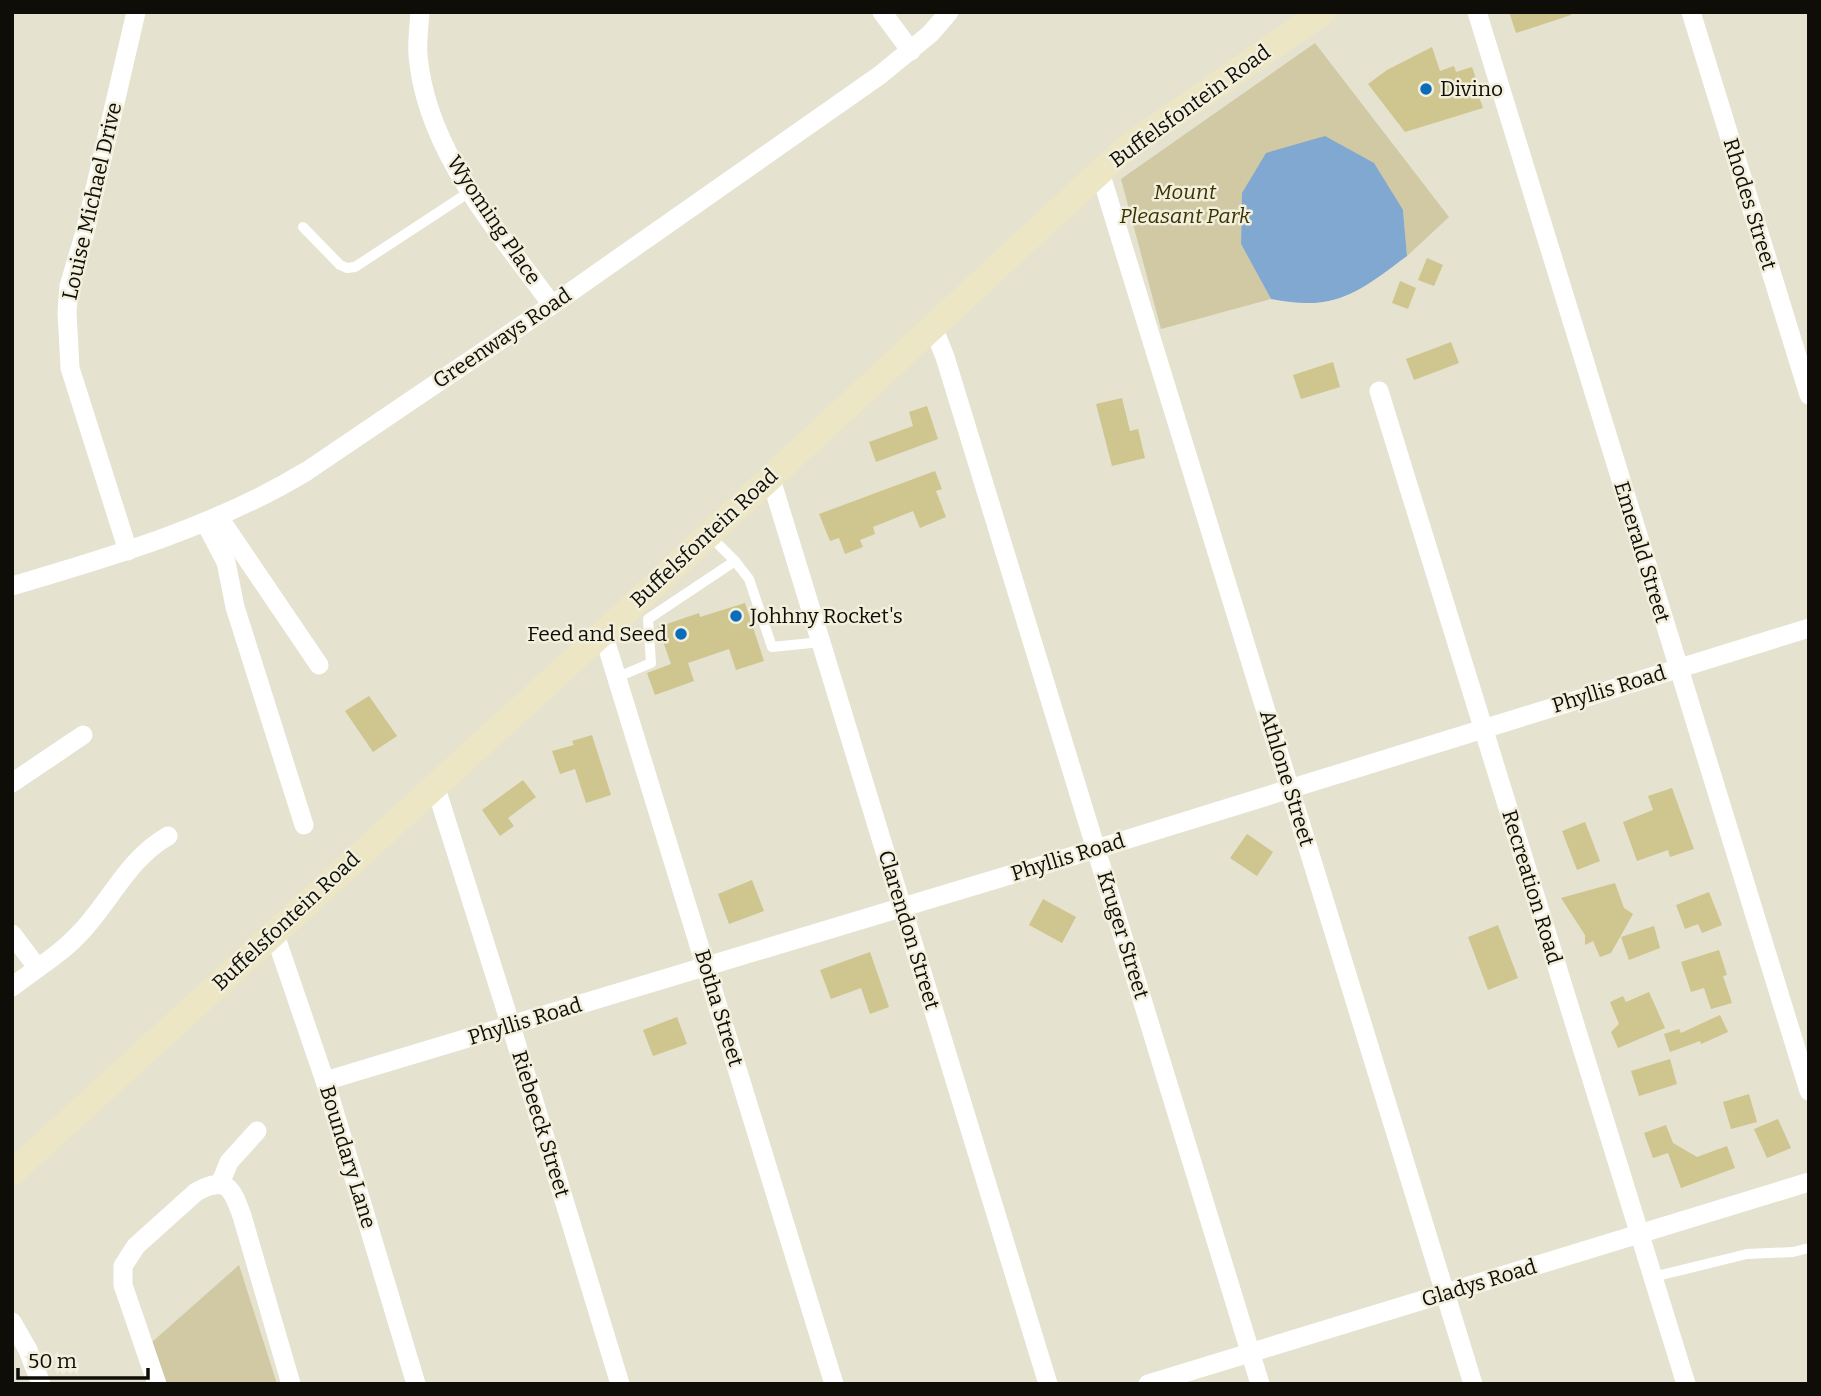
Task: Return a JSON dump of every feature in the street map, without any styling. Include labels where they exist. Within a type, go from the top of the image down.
[{"type":"main road","name":"Buffelsfontein Road","points":[[12,1173],[603,633],[1100,172],[1133,143],[1322,12]]},
{"type":"street","name":"Louise Michael Drive","points":[[128,551],[71,368],[67,312],[69,286],[85,232],[136,12]]},
{"type":"street","name":"Wyoming Place","points":[[420,12],[418,54],[425,97],[438,134],[461,178],[552,304]]},
{"type":"street","points":[[882,12],[911,51]]},
{"type":"street","name":"Greenways Road","points":[[12,586],[128,551],[212,519],[280,487],[307,471],[880,75],[911,51],[949,12]]},
{"type":"street","name":"Emerald Street","points":[[1476,12],[1809,1091]]},
{"type":"street","name":"Rhodes Street","points":[[1690,12],[1809,395]]},
{"type":"street","name":"Athlone Street","points":[[1100,172],[1473,1384]]},
{"type":"street","name":"Kruger Street","points":[[933,327],[945,357],[1260,1384]]},
{"type":"street","name":"Recreation Road","points":[[1379,391],[1686,1384]]},
{"type":"street","name":"Clarendon Street","points":[[770,476],[1048,1384]]},
{"type":"street","points":[[212,519],[319,665]]},
{"type":"street","points":[[212,519],[226,562],[232,596],[304,825]]},
{"type":"street","name":"Phyllis Road","points":[[325,1081],[1096,849],[1809,628]]},
{"type":"street","name":"Botha Street","points":[[603,633],[834,1384]]},
{"type":"street","points":[[12,783],[83,735]]},
{"type":"street","name":"Riebeeck Street","points":[[435,785],[620,1384]]},
{"type":"street","points":[[12,986],[76,937],[140,856],[151,845],[168,836]]},
{"type":"street","name":"Boundary Lane","points":[[274,932],[325,1081],[416,1384]]},
{"type":"street","points":[[12,934],[37,967]]},
{"type":"street","points":[[220,1184],[229,1162],[257,1131]]},
{"type":"street","name":"Gladys Road","points":[[1148,1384],[1809,1182]]},
{"type":"street","points":[[157,1384],[122,1285],[123,1266],[136,1246],[196,1192],[207,1186],[220,1184],[233,1193],[242,1216],[292,1384]]},
{"type":"street","points":[[12,1322],[28,1350],[41,1384]]},
{"type":"lane","points":[[303,227],[340,265],[355,267],[471,191]]},
{"type":"lane","points":[[708,534],[749,579],[772,648],[821,642]]},
{"type":"lane","points":[[618,677],[651,663],[648,619],[735,561]]},
{"type":"lane","points":[[1653,1276],[1747,1254],[1793,1252],[1809,1248]]},
{"type":"green space","name":"Mount Pleasant Park","points":[[1315,43],[1449,217],[1407,256],[1403,210],[1242,193],[1241,244],[1271,299],[1161,329],[1121,179]]},
{"type":"green space","points":[[239,1265],[277,1384],[166,1384],[151,1343]]},
{"type":"water","points":[[1325,136],[1374,163],[1403,210],[1407,256],[1374,280],[1345,296],[1313,303],[1271,299],[1241,244],[1242,193],[1266,153]]},
{"type":"building","points":[[1509,12],[1570,12],[1571,15],[1516,33]]},
{"type":"building","name":"Divino","points":[[1432,47],[1440,71],[1454,66],[1456,72],[1472,67],[1483,108],[1405,132],[1368,84],[1387,70]]},
{"type":"building","points":[[1427,258],[1443,265],[1434,286],[1418,280]]},
{"type":"building","points":[[1400,281],[1416,288],[1408,309],[1392,303]]},
{"type":"building","points":[[1451,342],[1459,363],[1414,380],[1406,359]]},
{"type":"building","points":[[1333,362],[1340,387],[1301,399],[1293,375]]},
{"type":"building","points":[[1122,398],[1130,431],[1138,429],[1145,458],[1112,466],[1096,404]]},
{"type":"building","points":[[927,406],[938,439],[876,462],[869,442],[913,426],[909,412]]},
{"type":"building","points":[[935,471],[942,489],[936,491],[946,517],[920,528],[913,511],[873,527],[875,534],[860,540],[863,547],[845,554],[839,538],[830,541],[819,514]]},
{"type":"building","points":[[745,603],[764,661],[736,670],[729,649],[688,663],[694,681],[655,695],[647,673],[671,664],[658,627],[699,613],[700,617]]},
{"type":"building","points":[[369,696],[397,736],[373,752],[345,711]]},
{"type":"building","points":[[592,735],[611,795],[586,803],[575,769],[560,774],[552,751],[574,745],[572,741]]},
{"type":"building","points":[[523,780],[536,797],[508,818],[514,826],[500,836],[482,810]]},
{"type":"building","points":[[1672,788],[1694,849],[1670,857],[1668,850],[1637,861],[1623,822],[1653,810],[1648,796]]},
{"type":"building","points":[[1585,822],[1600,861],[1577,870],[1562,831]]},
{"type":"building","points":[[1247,834],[1273,852],[1257,876],[1230,858]]},
{"type":"building","points":[[752,880],[764,911],[729,924],[718,894]]},
{"type":"building","points":[[1615,883],[1624,908],[1633,914],[1611,953],[1600,957],[1593,941],[1585,945],[1585,935],[1561,898]]},
{"type":"building","points":[[1709,892],[1722,925],[1702,933],[1698,924],[1685,929],[1676,905]]},
{"type":"building","points":[[1043,899],[1076,917],[1062,943],[1029,925]]},
{"type":"building","points":[[1498,925],[1518,978],[1488,990],[1468,937]]},
{"type":"building","points":[[1654,926],[1660,948],[1629,960],[1621,937]]},
{"type":"building","points":[[1719,950],[1727,975],[1723,976],[1732,1003],[1711,1009],[1704,988],[1691,992],[1681,962]]},
{"type":"building","points":[[870,952],[889,1007],[870,1014],[861,988],[831,999],[820,970]]},
{"type":"building","points":[[1649,992],[1665,1028],[1618,1048],[1611,1032],[1619,1024],[1610,1002],[1623,996],[1626,1002]]},
{"type":"building","points":[[1720,1015],[1728,1032],[1701,1044],[1700,1041],[1670,1052],[1664,1034],[1679,1029],[1681,1033]]},
{"type":"building","points":[[677,1017],[687,1044],[653,1056],[643,1030]]},
{"type":"building","points":[[1670,1059],[1677,1084],[1639,1096],[1631,1071]]},
{"type":"building","points":[[1749,1094],[1757,1122],[1731,1129],[1723,1102]]},
{"type":"building","points":[[1778,1119],[1791,1148],[1767,1158],[1754,1129]]},
{"type":"building","points":[[1666,1125],[1673,1143],[1697,1157],[1727,1146],[1735,1168],[1681,1188],[1668,1153],[1653,1158],[1644,1133]]},
{"type":"place","name":"Divino","points":[[1426,89]]},
{"type":"place","name":"Johhny Rocket's","points":[[736,616]]},
{"type":"place","name":"Feed and Seed","points":[[681,634]]}]
